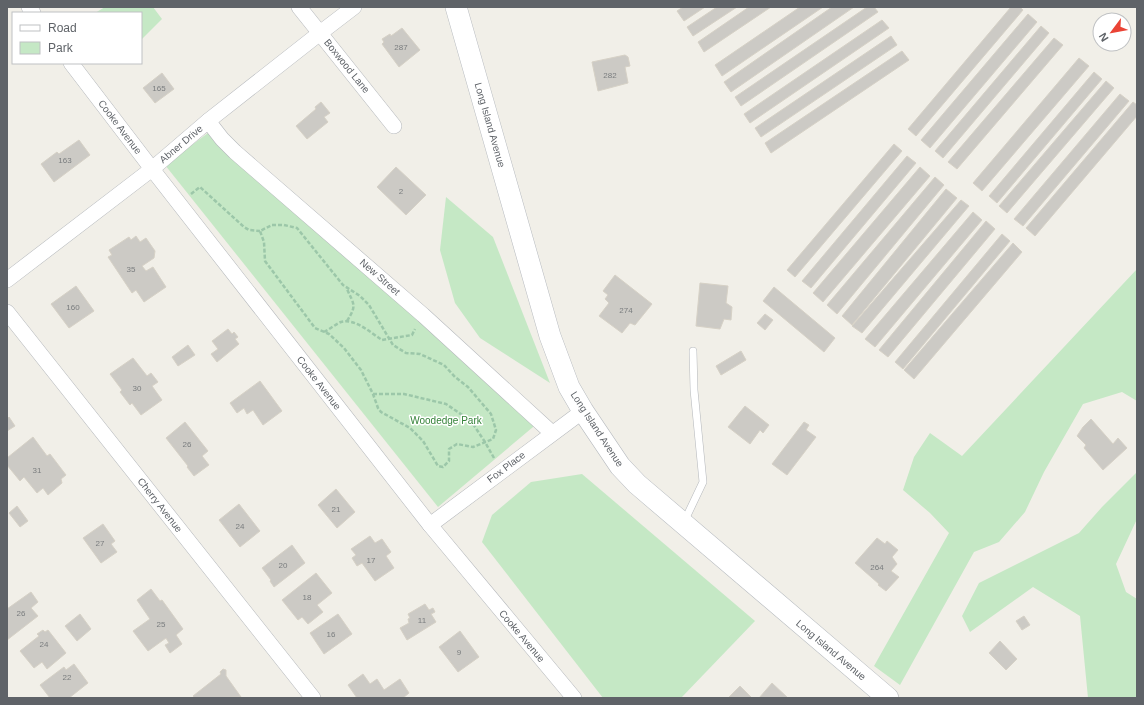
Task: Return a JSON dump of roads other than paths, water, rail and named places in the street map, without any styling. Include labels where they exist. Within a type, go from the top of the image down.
[{"type":"street","name":"Boxwood Lane","points":[[299,7],[394,126]]},
{"type":"street","name":"Abner Drive","points":[[7,280],[152,169],[208,121],[354,7]]},
{"type":"street","name":"Long Island Avenue","points":[[456,7],[550,336],[569,386],[583,411],[620,466],[637,484],[888,698]]},
{"type":"street","name":"Cooke Avenue","points":[[72,64],[430,525],[574,698]]},
{"type":"street","name":"New Street","points":[[208,121],[222,140],[235,152],[423,315],[552,433]]},
{"type":"street","name":"Cherry Avenue","points":[[7,312],[313,698]]},
{"type":"street","name":"Fox Place","points":[[430,525],[583,411]]},
{"type":"lane","points":[[683,524],[703,482],[694,390],[693,351]]},
{"type":"park label","name":"Woodedge Park","points":[[446,420]]}]
